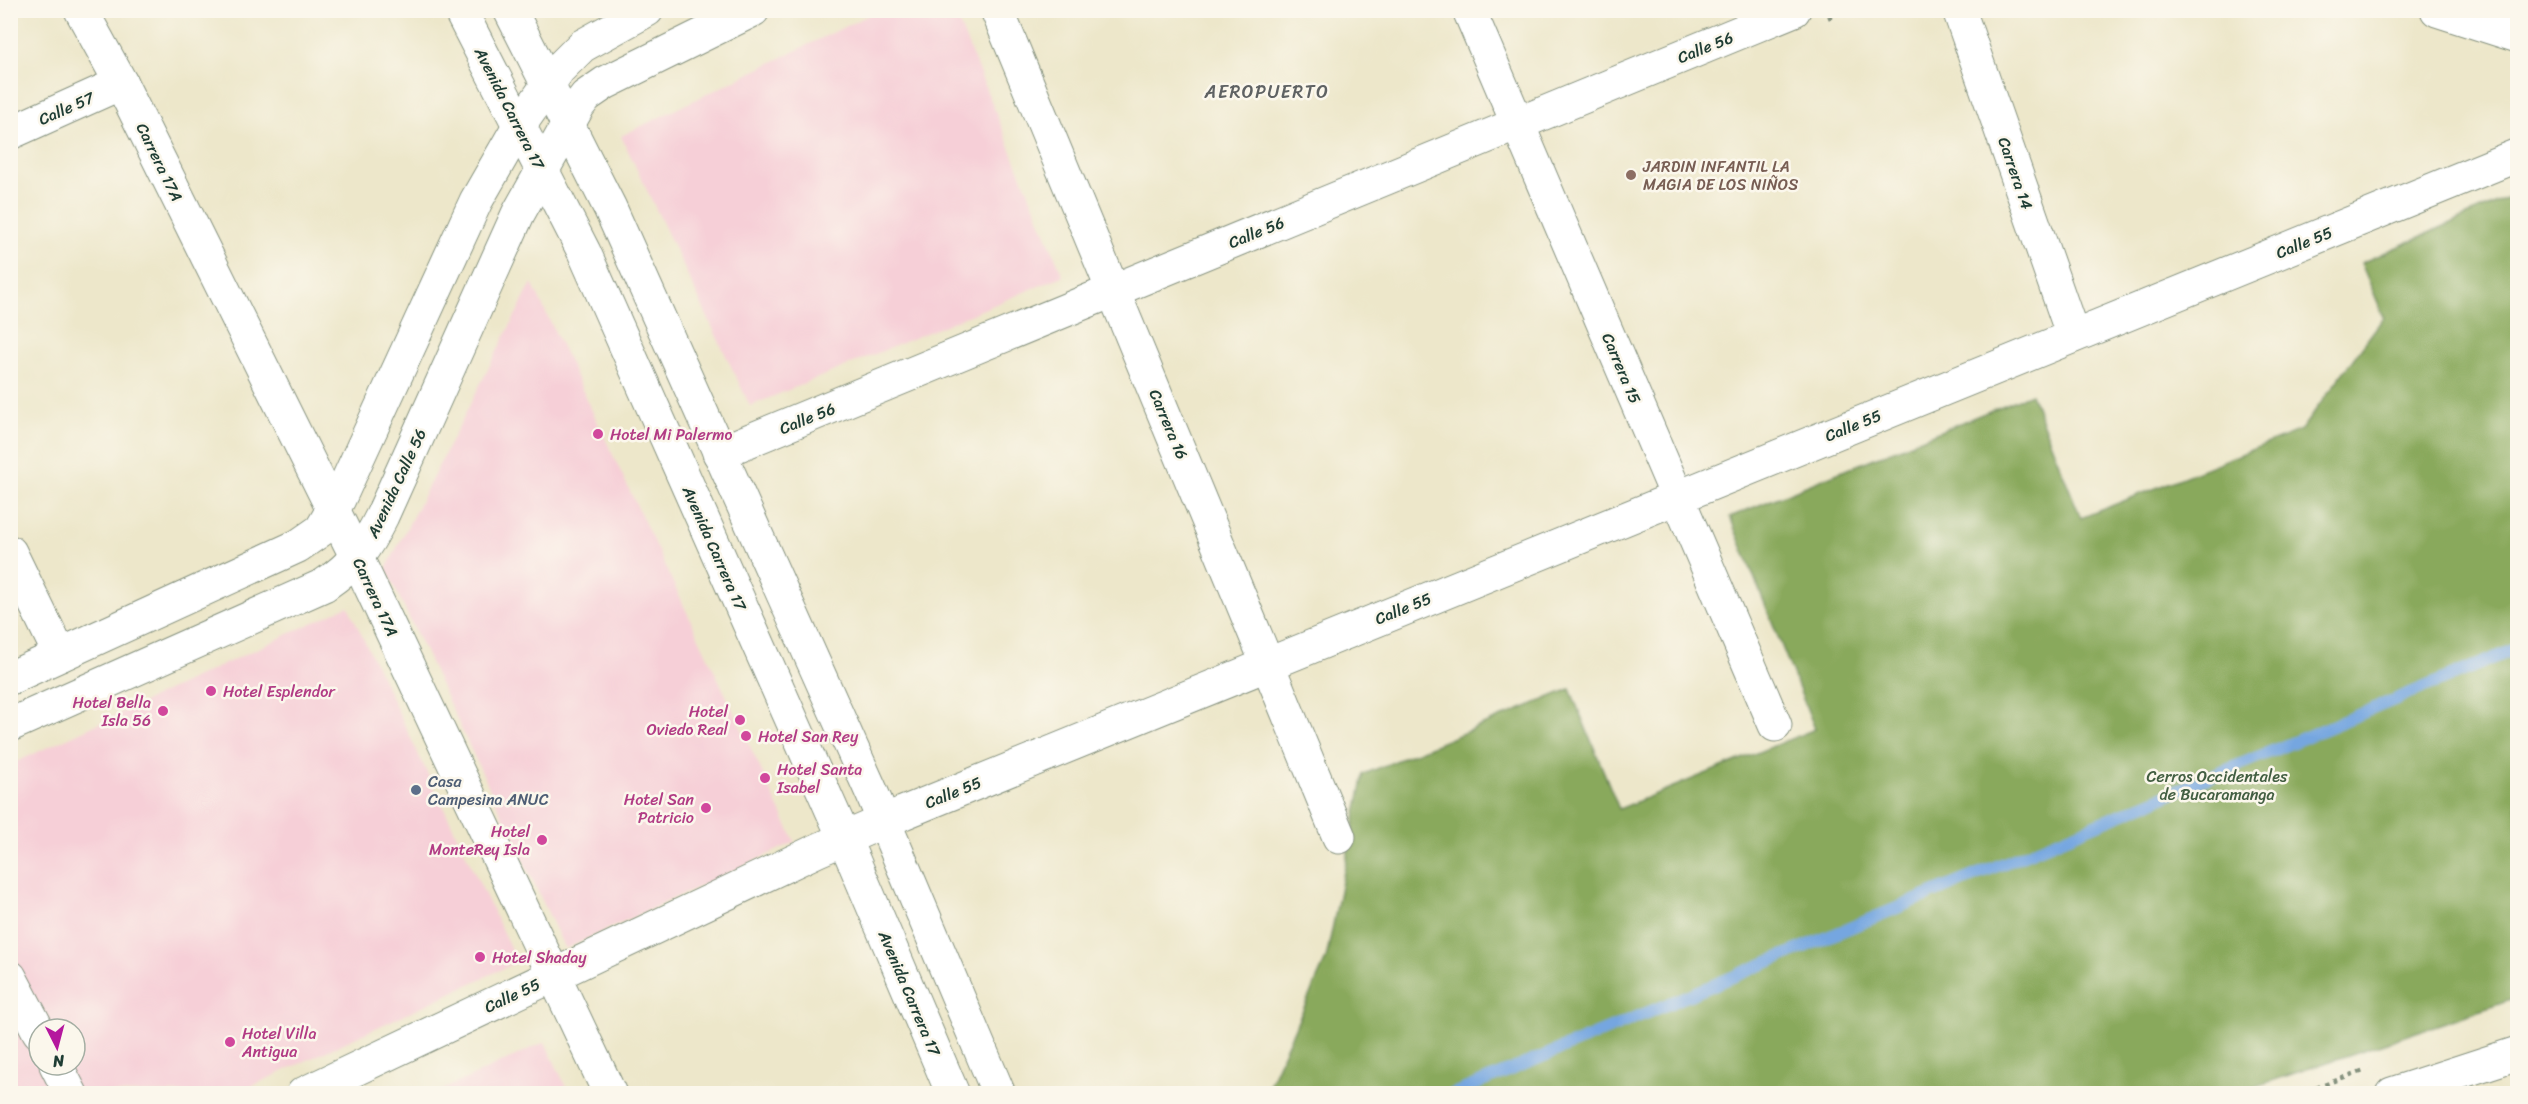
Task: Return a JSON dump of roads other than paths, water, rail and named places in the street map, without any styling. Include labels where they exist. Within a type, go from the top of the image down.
[{"type":"street","name":"Carrera 17A","points":[[81,10],[121,83],[357,558],[610,1094]]},
{"type":"street","name":"Avenida Carrera 17","points":[[460,10],[584,252],[844,838],[953,1094]]},
{"type":"street","points":[[510,10],[610,208],[884,822],[999,1094]]},
{"type":"street","points":[[10,678],[298,546],[321,530],[354,470],[476,201],[519,126],[567,59],[582,46],[647,10]]},
{"type":"street","name":"Avenida Calle 56","points":[[10,725],[324,585],[347,569],[357,558],[382,516],[518,214],[567,123],[586,96],[604,83],[753,10]]},
{"type":"street","name":"Carrera 16","points":[[998,10],[1339,837]]},
{"type":"street","name":"Carrera 15","points":[[1469,10],[1775,725]]},
{"type":"street","name":"Calle 56","points":[[718,453],[1794,10]]},
{"type":"street","name":"Carrera 14","points":[[1959,10],[2073,336]]},
{"type":"street","points":[[2437,10],[2517,36]]},
{"type":"street","name":"Calle 57","points":[[10,133],[121,83]]},
{"type":"street","name":"Calle 55","points":[[303,1094],[844,838],[2517,155]]},
{"type":"street","points":[[10,552],[60,655]]},
{"type":"street","points":[[10,977],[31,1017]]},
{"type":"street","points":[[2392,1094],[2517,1053]]},
{"type":"street","points":[[62,1077],[71,1094]]},
{"type":"waterway","points":[[1453,1094],[2518,648]]},
{"type":"place","name":"JARDIN INFANTIL LA MAGIA DE LOS NIÑOS","points":[[1631,175]]},
{"type":"place","name":"Hotel Mi Palermo","points":[[598,434]]},
{"type":"place","name":"Hotel Esplendor","points":[[211,691]]},
{"type":"place","name":"Hotel Bella Isla 56","points":[[163,711]]},
{"type":"place","name":"Hotel Oviedo Real","points":[[740,720]]},
{"type":"place","name":"Hotel San Rey","points":[[746,736]]},
{"type":"place","name":"Hotel Santa Isabel","points":[[765,778]]},
{"type":"place","name":"Casa Campesina ANUC","points":[[416,790]]},
{"type":"place","name":"Hotel San Patricio","points":[[706,808]]},
{"type":"place","name":"Hotel MonteRey Isla","points":[[542,840]]},
{"type":"place","name":"Hotel Shaday","points":[[480,957]]},
{"type":"place","name":"Hotel Villa Antigua","points":[[230,1042]]},
{"type":"district","name":"AEROPUERTO","points":[[1267,92]]},
{"type":"park label","name":"Cerros Occidentales de Bucaramanga","points":[[2217,785]]}]
